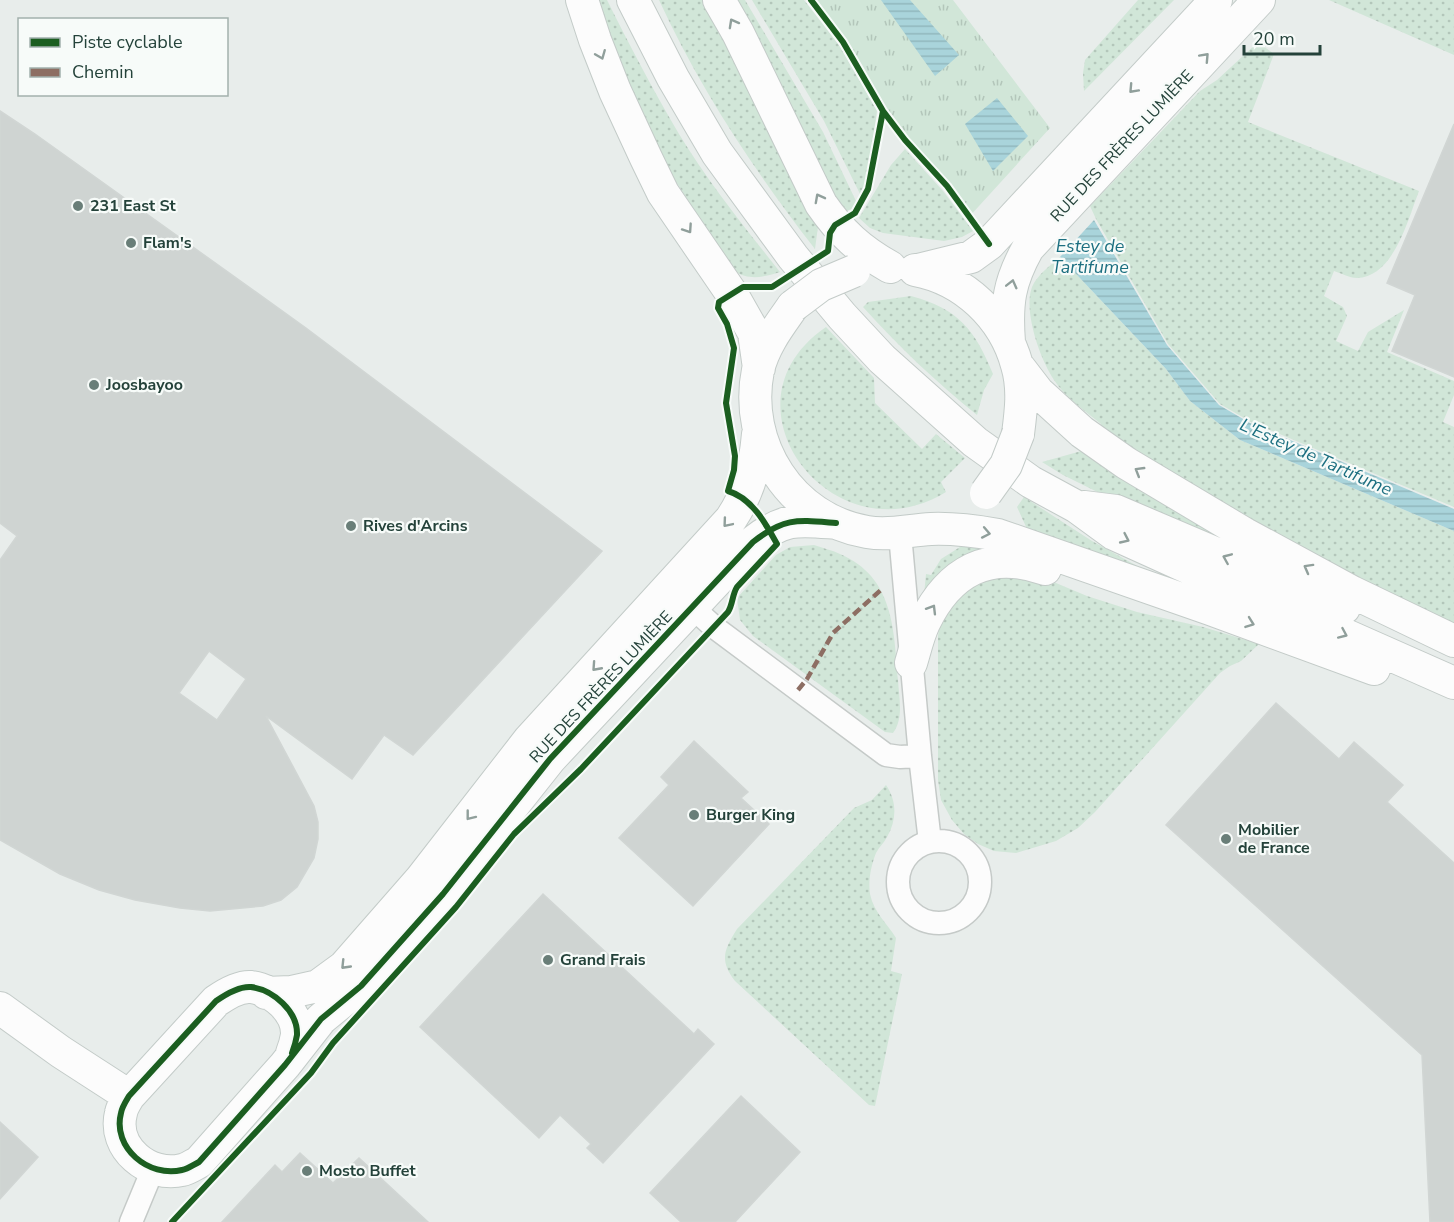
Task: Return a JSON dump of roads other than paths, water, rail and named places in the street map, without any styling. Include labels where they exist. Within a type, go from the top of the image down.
[{"type":"street","points":[[582,0],[615,91],[663,193],[732,294],[754,333],[759,368],[755,399],[758,430],[768,460],[786,486],[809,508],[836,524],[867,532],[965,529],[998,535],[1210,609],[1454,699]]},
{"type":"street","points":[[633,0],[673,78],[717,153],[786,249],[842,316],[882,359],[975,442],[1031,482],[1077,507],[1114,534],[1454,683]]},
{"type":"street","points":[[719,0],[738,33],[821,204],[835,225],[864,252],[904,268],[944,279],[969,292],[989,311],[1038,392],[1082,432],[1126,463],[1245,534],[1332,581],[1454,641]]},
{"type":"street","name":"RUE DES FRÈRES LUMIÈRE","points":[[759,368],[772,335],[793,306],[821,285],[854,271],[904,268],[971,257],[989,244],[1216,0]]},
{"type":"street","name":"RUE DES FRÈRES LUMIÈRE","points":[[914,531],[959,514],[986,493],[1006,465],[1018,434],[1022,400],[1007,314],[1016,270],[1028,248],[1259,0]]},
{"type":"street","name":"RUE DES FRÈRES LUMIÈRE","points":[[758,430],[756,465],[743,500],[731,519],[529,740],[421,879],[333,977],[318,986],[304,990],[266,993],[249,987],[231,991],[216,1001],[129,1096],[121,1112],[119,1130],[136,1159],[153,1169],[171,1172],[184,1170],[199,1161],[285,1065],[292,1053],[321,1019],[361,986],[443,894],[550,759],[753,542],[769,530],[797,520],[836,524]]},
{"type":"street","points":[[1077,507],[1116,511],[1454,656]]},
{"type":"street","points":[[914,531],[911,663],[930,842]]},
{"type":"street","points":[[911,663],[923,625],[947,587],[962,575],[993,562],[1011,560],[1033,565],[1130,599],[1210,609]]},
{"type":"street","points":[[693,608],[714,627],[886,755],[920,756]]},
{"type":"street","points":[[266,993],[285,1005],[294,1020],[297,1034],[292,1053]]},
{"type":"street","points":[[0,1008],[61,1052],[129,1096]]},
{"type":"street","points":[[131,1222],[153,1169]]},
{"type":"water","points":[[881,0],[910,0],[959,55],[935,76]]},
{"type":"water","points":[[997,98],[1028,136],[993,171],[965,124]]},
{"type":"water","name":"Estey de Tartifume","points":[[1094,220],[1167,345],[1219,405],[1250,423],[1454,509],[1454,531],[1240,440],[1190,401],[1166,369],[1060,257]]},
{"type":"place","name":"231 East St","points":[[78,206]]},
{"type":"place","name":"Flam's","points":[[131,243]]},
{"type":"place","name":"Joosbayoo","points":[[94,385]]},
{"type":"place","name":"Rives d'Arcins","points":[[351,526]]},
{"type":"place","name":"Burger King","points":[[694,815]]},
{"type":"place","name":"Mobilier de France","points":[[1226,839]]},
{"type":"place","name":"Grand Frais","points":[[548,960]]},
{"type":"place","name":"Mosto Buffet","points":[[307,1171]]},
{"type":"water label","name":"L'Estey de Tartifume","points":[[1316,457]]}]
